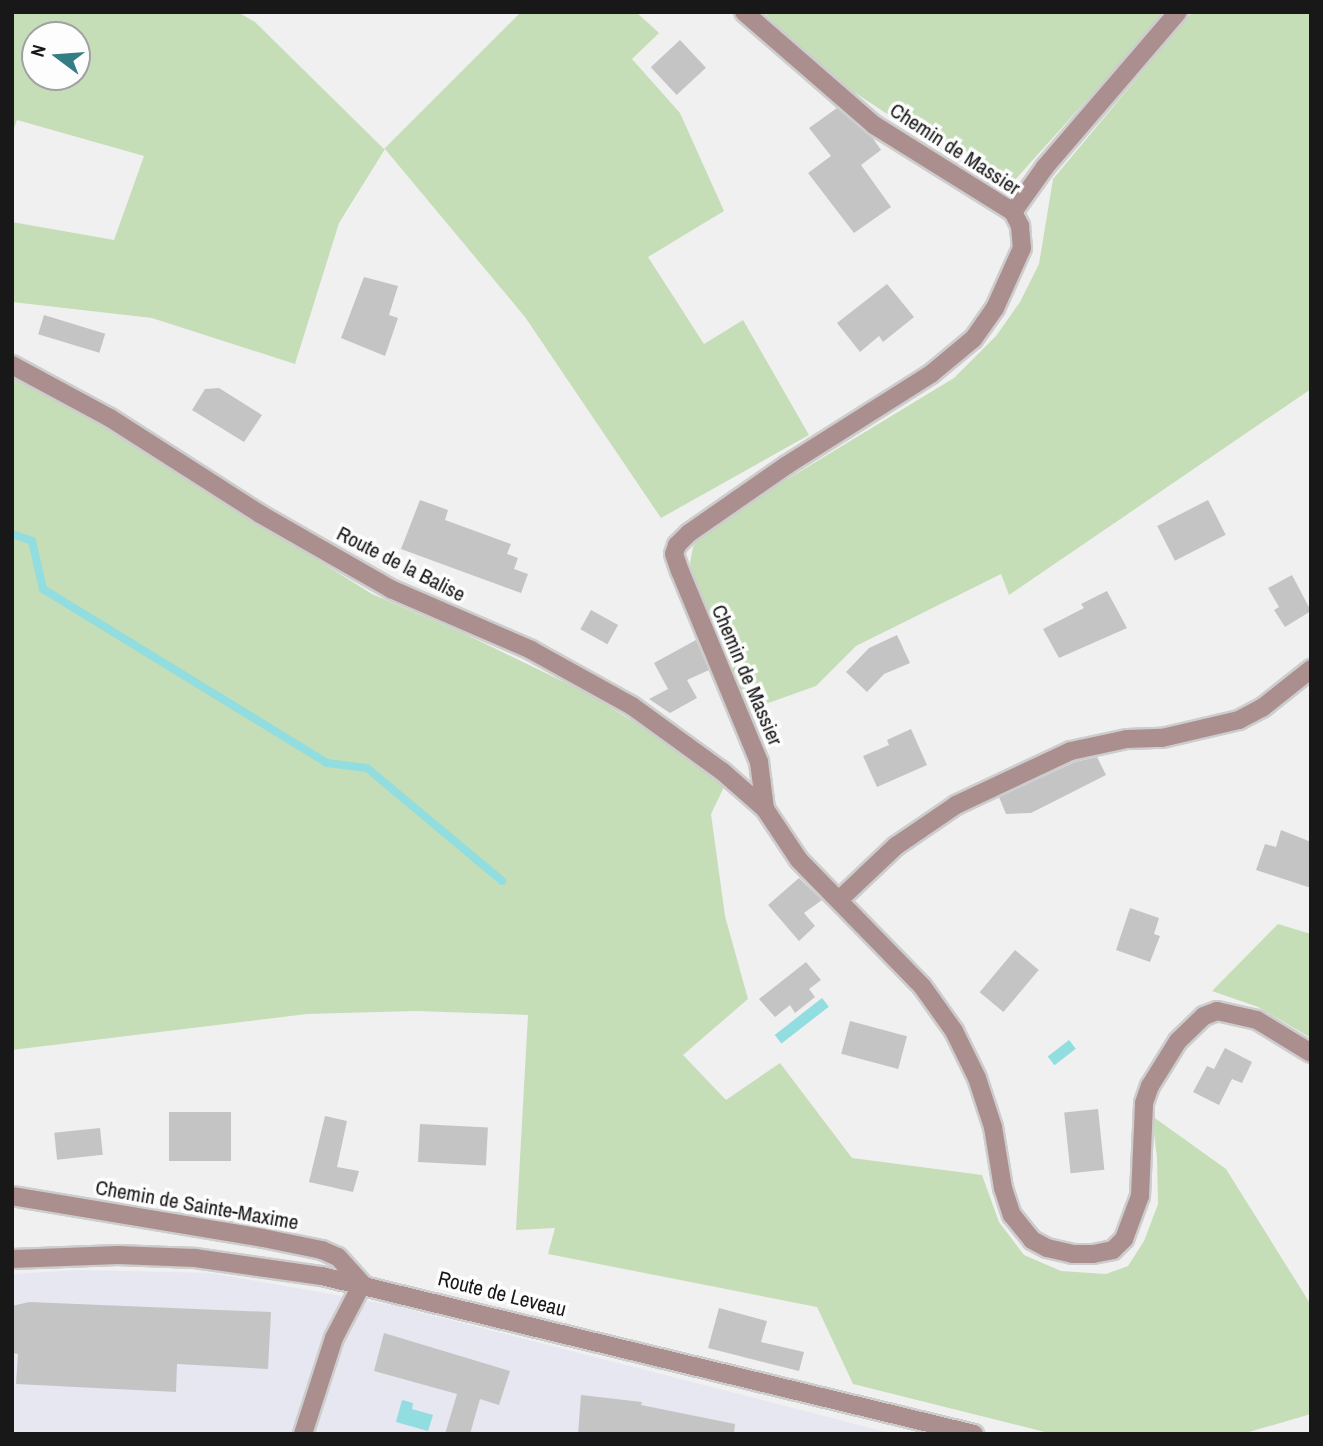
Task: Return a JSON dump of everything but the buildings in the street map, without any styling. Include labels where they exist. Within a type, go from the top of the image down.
[{"type":"street","name":"Chemin de Massier","points":[[744,12],[874,125],[1013,212],[1020,226],[1021,248],[995,308],[973,339],[931,374],[787,465],[689,533],[677,545],[674,554],[759,762],[765,809],[799,860],[922,986],[954,1031],[977,1078],[993,1126],[1003,1188],[1012,1215],[1032,1240],[1047,1248],[1072,1254],[1093,1254],[1113,1250],[1124,1239],[1140,1196],[1144,1104],[1150,1086],[1178,1041],[1204,1016],[1224,1012],[1257,1020],[1311,1053]]},
{"type":"street","points":[[1013,212],[1045,167],[1178,12]]},
{"type":"street","name":"Route de la Balise","points":[[12,365],[110,418],[260,514],[391,589],[531,650],[632,706],[723,772],[765,809]]},
{"type":"street","points":[[839,900],[896,846],[956,805],[1071,751],[1127,739],[1162,738],[1239,720],[1262,708],[1311,669]]},
{"type":"street","name":"Chemin de Sainte-Maxime","points":[[12,1196],[322,1250],[338,1257],[362,1284]]},
{"type":"street","name":"Route de Leveau","points":[[12,1259],[118,1255],[195,1258],[241,1263],[362,1284],[974,1434]]},
{"type":"street","points":[[303,1434],[334,1338],[362,1284]]},
{"type":"shaded area","points":[[79,1270],[211,1273],[392,1305],[894,1434],[12,1434],[12,1274]]},
{"type":"green space","points":[[12,12],[238,12],[255,22],[384,149],[521,12],[636,12],[659,33],[632,59],[680,113],[724,211],[648,257],[704,344],[743,320],[809,435],[661,518],[525,317],[385,149],[339,223],[295,364],[152,318],[12,302],[12,222],[114,240],[144,156],[17,120],[12,133]]},
{"type":"green space","points":[[763,12],[1166,12],[1013,182],[992,183],[822,71]]},
{"type":"green space","points":[[1192,12],[1311,12],[1311,389],[1009,595],[1001,574],[856,646],[816,686],[749,710],[693,583],[690,563],[693,547],[702,531],[954,378],[996,336],[1020,302],[1039,264],[1053,179]]},
{"type":"green space","points":[[12,374],[31,381],[372,594],[461,632],[587,693],[670,744],[725,785],[711,814],[725,916],[748,999],[683,1055],[726,1100],[780,1063],[852,1158],[982,1175],[999,1222],[1024,1255],[1061,1271],[1106,1274],[1128,1266],[1144,1241],[1158,1204],[1157,1158],[1152,1116],[1226,1169],[1311,1305],[1311,1414],[1242,1434],[1053,1434],[853,1384],[817,1307],[548,1254],[555,1228],[516,1230],[528,1015],[416,1011],[307,1014],[12,1050]]},
{"type":"green space","points":[[1278,924],[1311,934],[1311,1038],[1258,1007],[1212,991]]},
{"type":"water","points":[[822,998],[829,1007],[781,1044],[775,1035]]},
{"type":"water","points":[[1069,1040],[1076,1049],[1054,1065],[1048,1057]]},
{"type":"water","points":[[402,1400],[413,1403],[412,1409],[433,1415],[428,1431],[396,1422]]},
{"type":"waterway","points":[[12,534],[32,541],[43,589],[327,763],[367,768],[502,881]]}]
